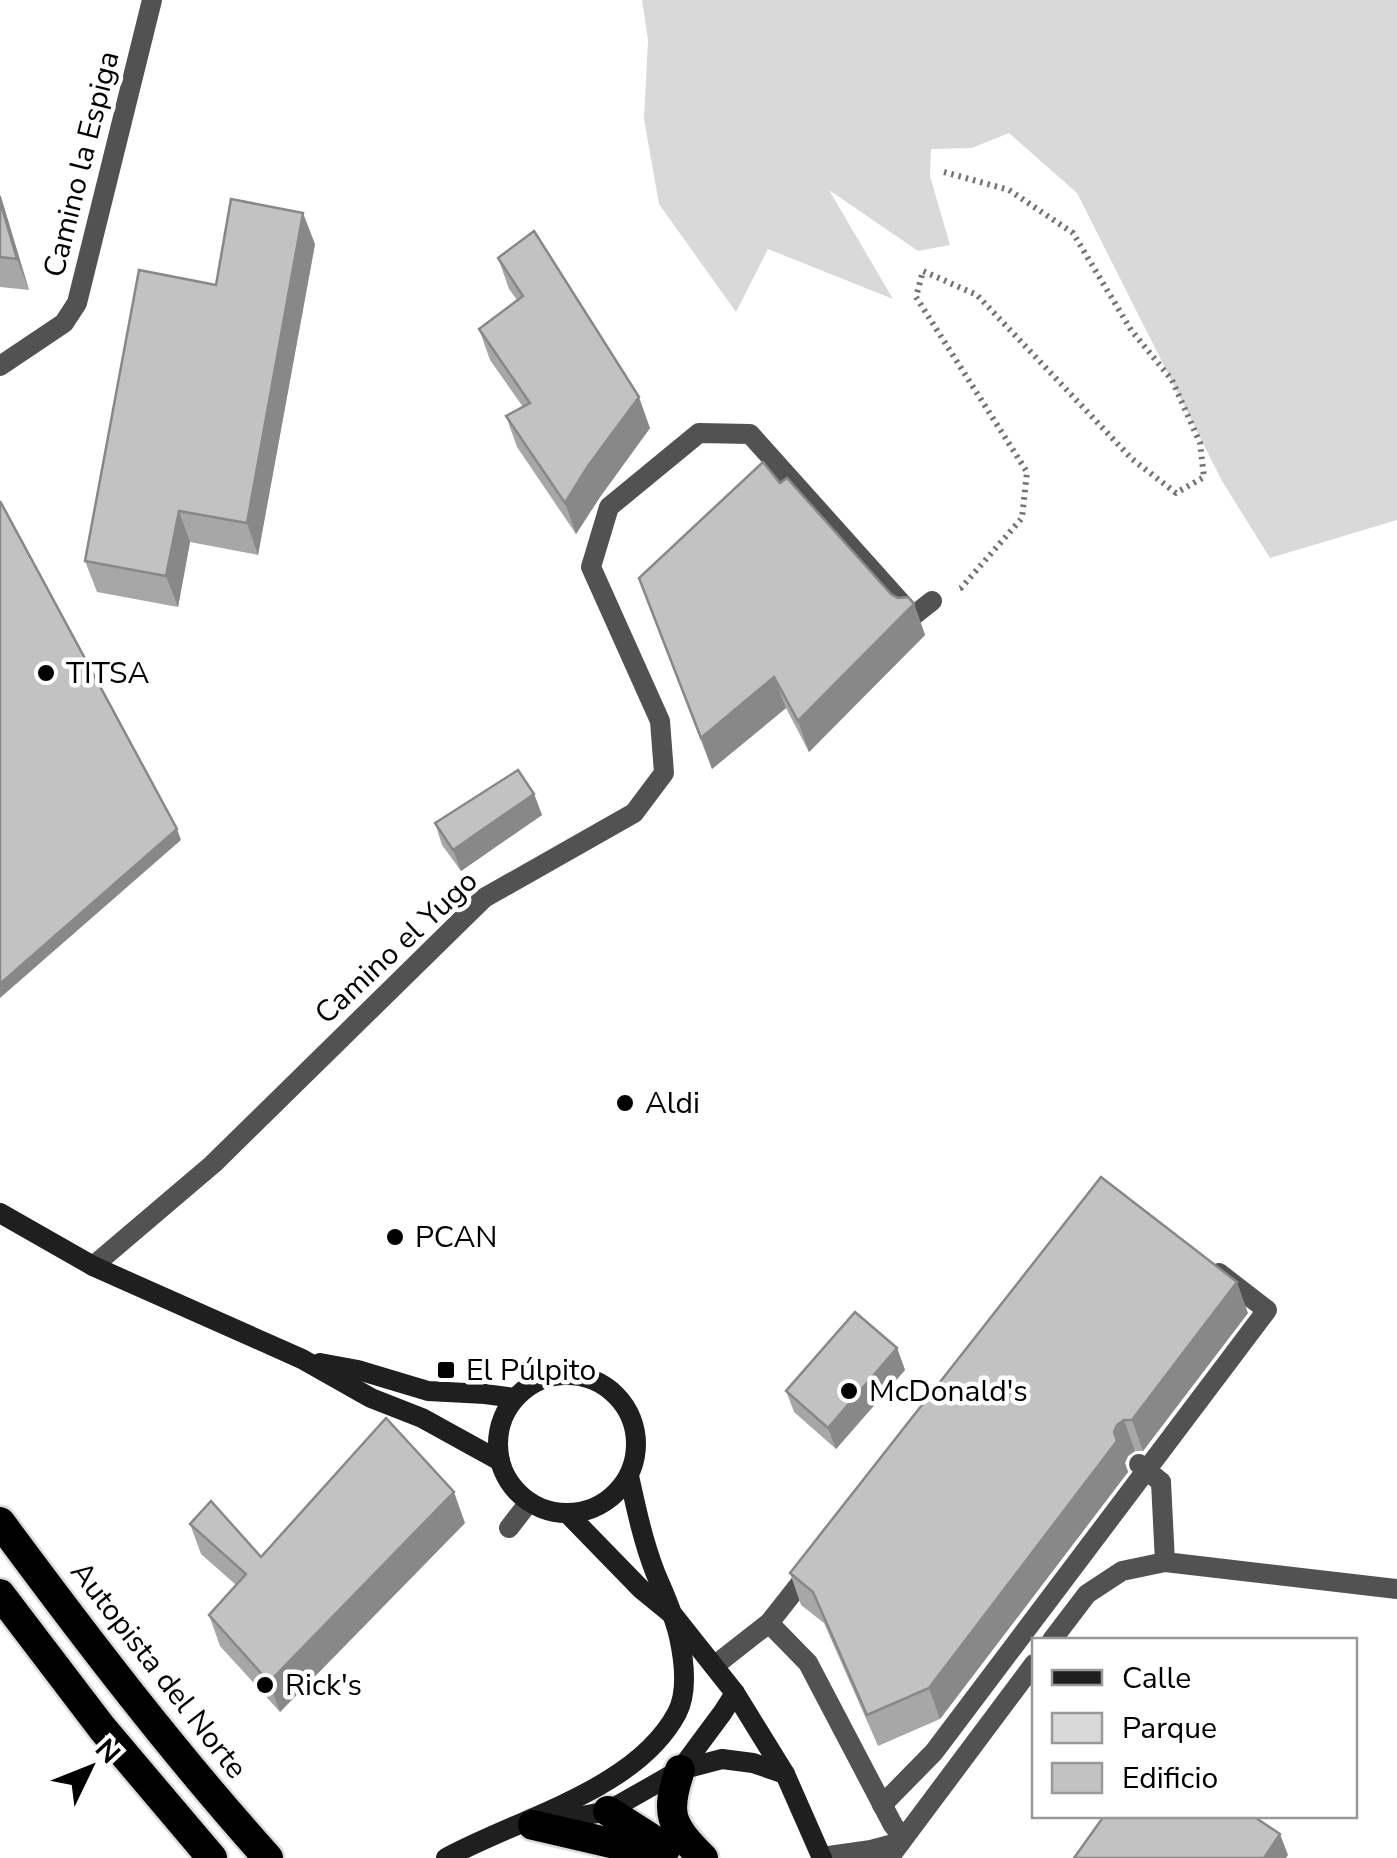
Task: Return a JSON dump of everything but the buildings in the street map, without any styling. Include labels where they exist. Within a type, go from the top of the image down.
[{"type":"highway","name":"Autopista del Norte","points":[[0,1522],[94,1649],[268,1858]]},
{"type":"highway","points":[[0,1594],[102,1728],[212,1858]]},
{"type":"highway","points":[[680,1770],[671,1795],[670,1815],[686,1841],[703,1858]]},
{"type":"highway","points":[[608,1811],[680,1858]]},
{"type":"highway","points":[[519,1827],[624,1846],[651,1858]]},
{"type":"main road","points":[[0,1213],[93,1266],[302,1359],[371,1398],[422,1418],[500,1461]]},
{"type":"main road","points":[[302,1359],[358,1370],[428,1391],[514,1398]]},
{"type":"main road","points":[[556,1375],[599,1382],[616,1394],[628,1411],[637,1450],[630,1476],[619,1491],[586,1511],[567,1514],[529,1502],[516,1491],[500,1461],[498,1439],[514,1398],[533,1383],[556,1375]]},
{"type":"main road","points":[[519,1827],[592,1790],[648,1752],[678,1710],[684,1677],[674,1616],[654,1571],[630,1476]]},
{"type":"main road","points":[[567,1514],[674,1616],[735,1692],[785,1774],[822,1857]]},
{"type":"main road","points":[[680,1770],[735,1692]]},
{"type":"main road","points":[[446,1858],[479,1840],[519,1827],[608,1811],[680,1770],[722,1759],[753,1763],[785,1774]]},
{"type":"main road","points":[[566,1803],[608,1811]]},
{"type":"street","name":"Camino la Espiga","points":[[0,366],[64,323],[77,302],[152,0]]},
{"type":"street","name":"Camino el Yugo","points":[[93,1266],[214,1164],[484,898],[634,813],[664,774],[660,721],[592,567],[609,507],[699,433],[750,434],[912,616],[932,601]]},
{"type":"street","points":[[882,1805],[934,1752],[1267,1310],[1204,1262]]},
{"type":"street","points":[[1138,1464],[1161,1482],[1165,1562]]},
{"type":"street","points":[[508,1528],[529,1502]]},
{"type":"street","points":[[714,1666],[769,1623],[818,1561]]},
{"type":"street","points":[[1054,1638],[1087,1594],[1122,1571],[1165,1562],[1397,1589]]},
{"type":"street","points":[[769,1623],[808,1664],[882,1805],[898,1846]]},
{"type":"street","points":[[822,1857],[898,1846],[1032,1667]]},
{"type":"path","points":[[932,601],[960,588],[1022,518],[1027,472],[916,297],[924,270],[977,295],[1132,459],[1176,493],[1204,477],[1200,442],[1172,380],[1131,330],[1073,233],[1009,190],[944,172]]},
{"type":"green space","points":[[642,0],[1397,0],[1397,520],[1270,558],[1222,481],[1077,193],[1009,133],[972,148],[931,149],[930,176],[950,245],[918,251],[829,190],[893,299],[768,249],[736,312],[659,204],[644,119],[648,40]]},
{"type":"place","name":"TITSA","points":[[46,673]]},
{"type":"place","name":"Aldi","points":[[625,1103]]},
{"type":"place","name":"PCAN","points":[[395,1237]]},
{"type":"place","name":"El Púlpito","points":[[446,1370]]},
{"type":"place","name":"McDonald's","points":[[849,1391]]},
{"type":"place","name":"Rick's","points":[[265,1685]]}]
